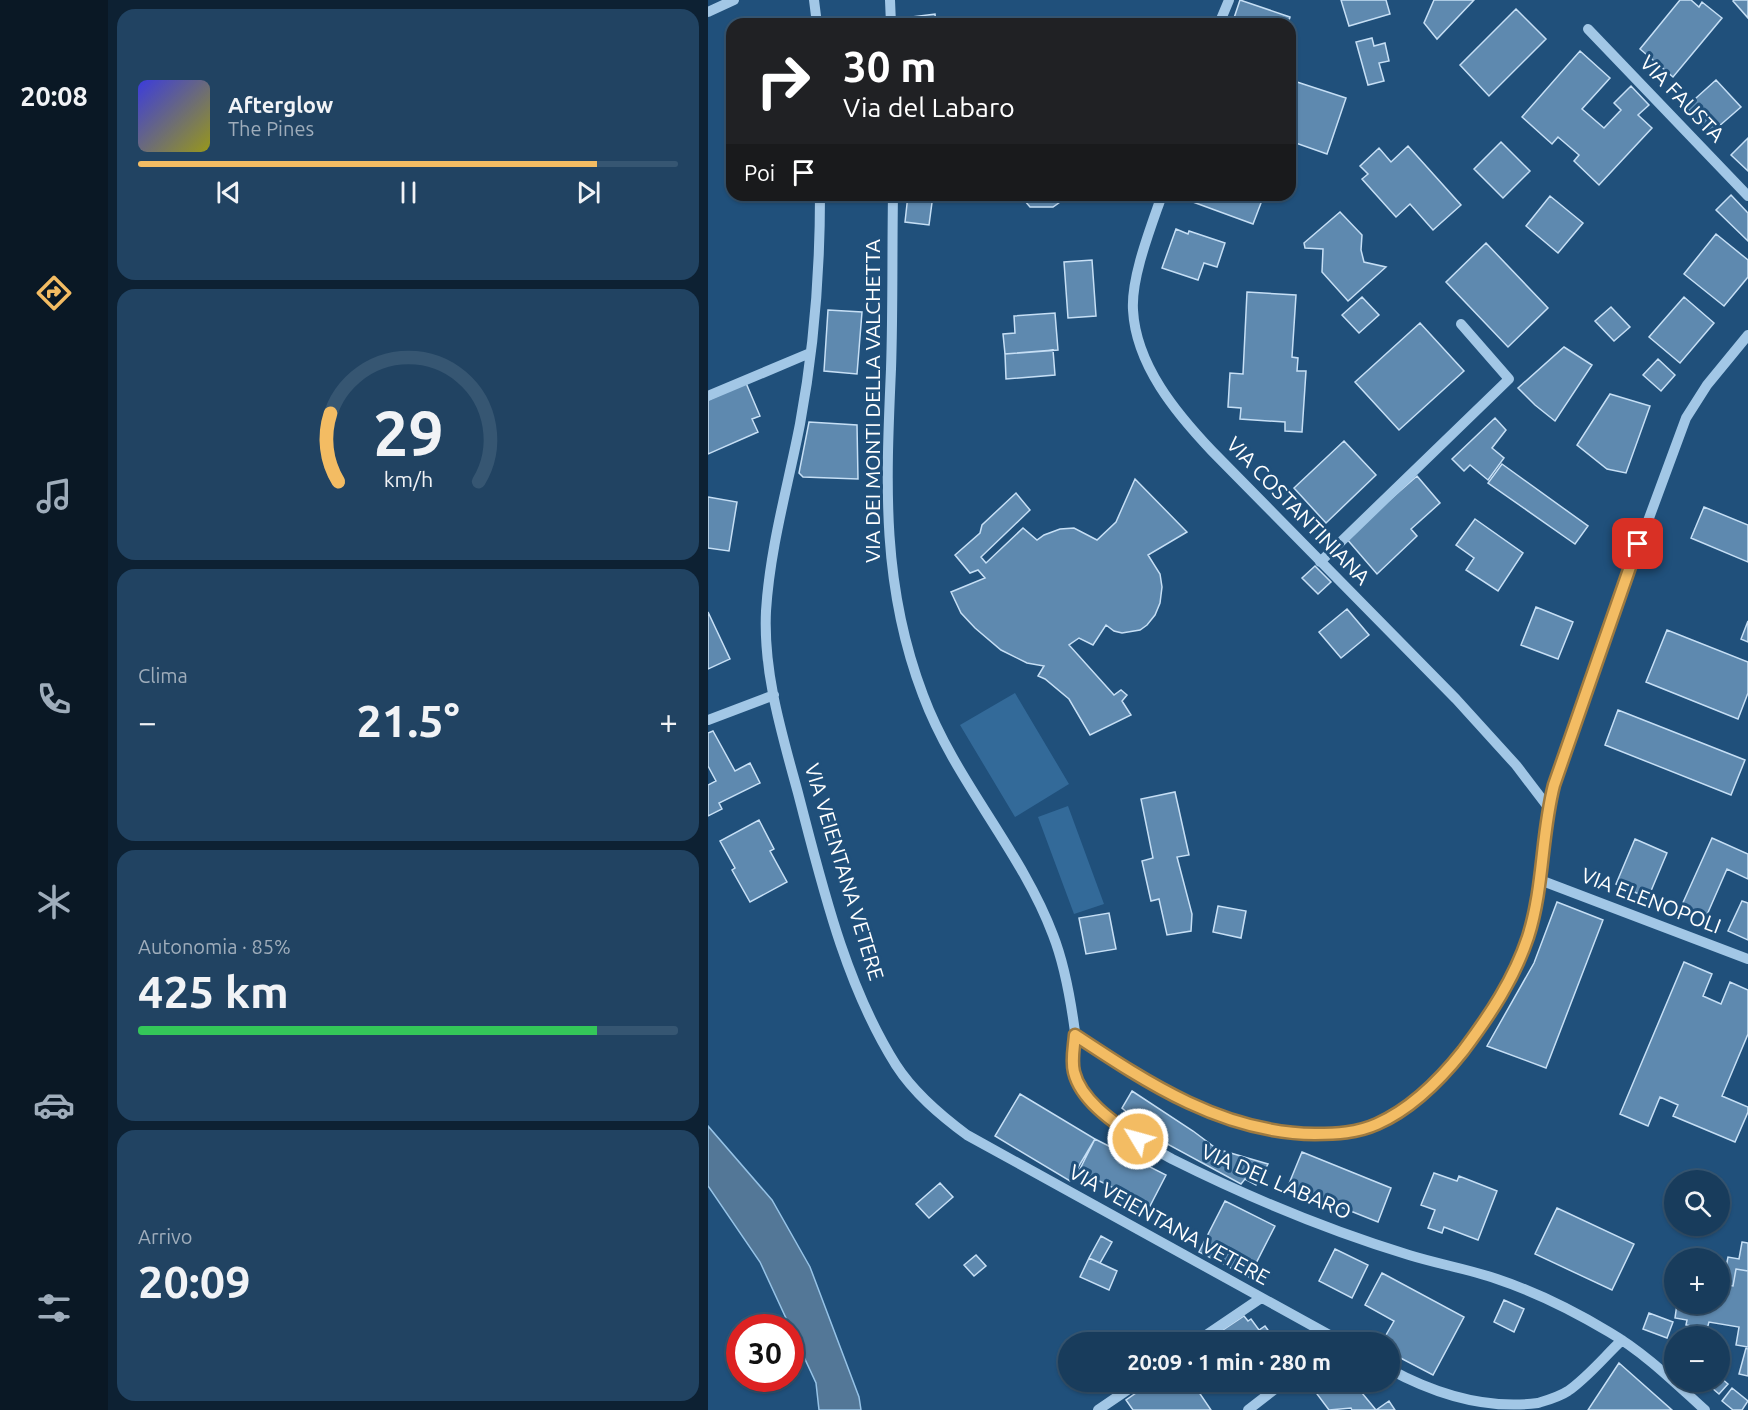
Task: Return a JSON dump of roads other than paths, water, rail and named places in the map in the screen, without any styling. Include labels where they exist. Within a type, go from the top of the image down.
[{"type":"street","points":[[708,12],[734,0]]},
{"type":"street","points":[[814,0],[816,18]]},
{"type":"street","points":[[890,0],[891,18]]},
{"type":"street","points":[[1222,18],[1229,0]]},
{"type":"street","name":"VIA FAUSTA","points":[[1588,29],[1748,196]]},
{"type":"street","name":"VIA VEIENTANA VETERE","points":[[820,201],[818,264],[810,353],[800,423],[776,538],[768,594],[767,653],[774,695],[813,851],[840,941],[876,1029],[905,1078],[933,1108],[973,1138],[1320,1332]]},
{"type":"street","name":"VIA DEI MONTI DELLA VALCHETTA","points":[[892,201],[888,482],[890,561],[898,613],[924,697],[937,728],[1016,862],[1053,935],[1063,969],[1075,1035]]},
{"type":"street","name":"VIA COSTANTINIANA","points":[[1160,201],[1138,272],[1132,308],[1136,329],[1151,371],[1170,402],[1194,432],[1472,716],[1516,765],[1548,807]]},
{"type":"street","points":[[1320,562],[1509,379],[1461,324]]},
{"type":"street","name":"VIA DEL LABARO","points":[[1705,1410],[1660,1369],[1622,1340],[1561,1306],[1521,1288],[1409,1255],[1303,1218],[1237,1191],[1169,1157],[1120,1126],[1101,1110],[1077,1083],[1073,1070],[1075,1035],[1159,1089],[1222,1118],[1257,1128],[1292,1133],[1342,1134],[1368,1128],[1402,1110],[1436,1081],[1456,1059],[1495,1006],[1523,950],[1532,922],[1540,880],[1548,807],[1601,648],[1686,418],[1707,385],[1748,335]]},
{"type":"street","points":[[708,396],[810,353]]},
{"type":"street","points":[[708,720],[774,695]]},
{"type":"street","name":"VIA ELENOPOLI","points":[[1540,880],[1748,959]]},
{"type":"street","points":[[1211,1332],[1261,1298]]},
{"type":"street","points":[[1400,1375],[1435,1393],[1472,1408],[1519,1408],[1557,1397],[1574,1385],[1622,1340]]},
{"type":"street","points":[[1098,1410],[1124,1392]]},
{"type":"street","points":[[1248,1410],[1271,1392]]}]
